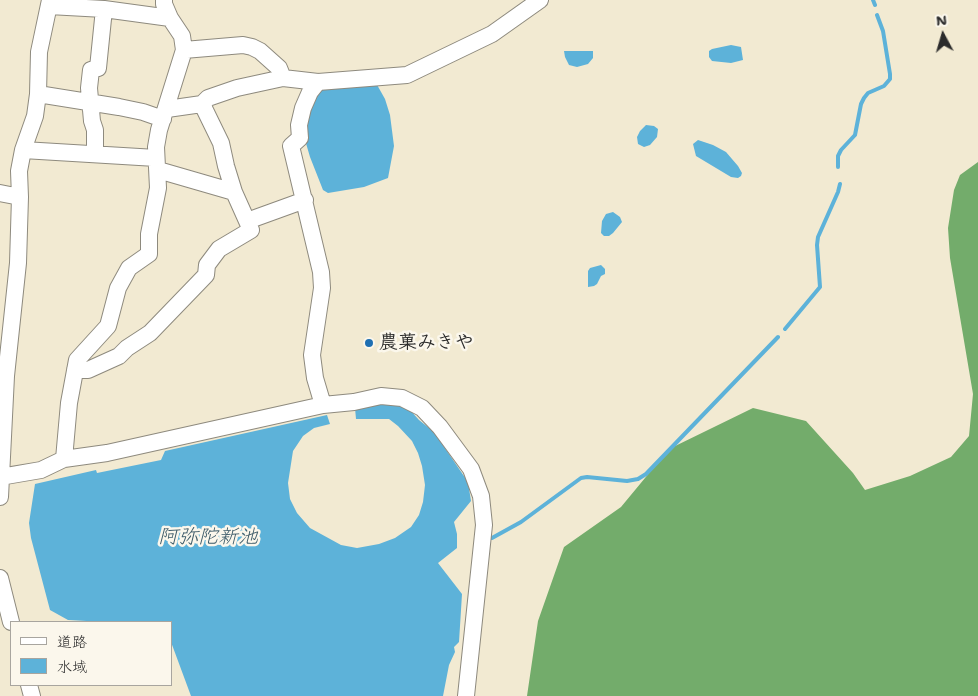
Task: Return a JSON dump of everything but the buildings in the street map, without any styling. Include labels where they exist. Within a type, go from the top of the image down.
[{"type":"street","points":[[64,459],[69,402],[77,360],[108,326],[118,288],[129,268],[149,254],[149,234],[158,188],[156,147],[184,50],[182,36],[170,18],[164,0]]},
{"type":"street","points":[[38,94],[165,114],[202,104],[208,98],[229,90],[283,78],[318,82],[407,75],[492,34],[540,0]]},
{"type":"street","points":[[0,497],[6,376],[18,263],[19,171],[23,150],[35,116],[40,52],[50,3],[170,18]]},
{"type":"street","points":[[95,153],[90,102],[91,70],[98,68],[104,10]]},
{"type":"street","points":[[184,50],[243,45],[252,47],[260,51],[279,68],[283,78]]},
{"type":"street","points":[[318,82],[310,92],[303,108],[299,124],[300,138],[291,146],[322,272],[322,288],[312,355],[314,378],[323,405]]},
{"type":"street","points":[[75,370],[88,370],[119,356],[127,348],[150,333],[206,275],[207,265],[219,249],[251,230],[234,192],[221,143],[202,104]]},
{"type":"street","points":[[23,150],[95,153],[157,164],[234,192]]},
{"type":"street","points":[[0,193],[20,197]]},
{"type":"street","points":[[247,221],[305,200]]},
{"type":"street","points":[[1,477],[41,470],[64,459],[107,453],[323,405],[354,402],[381,396],[402,398],[422,408],[440,427],[471,469],[481,496],[484,525],[466,696]]},
{"type":"street","points":[[0,578],[11,621]]},
{"type":"green space","points":[[978,162],[978,696],[527,696],[538,621],[564,547],[621,507],[669,449],[753,408],[806,421],[853,473],[865,490],[910,476],[951,457],[969,436],[973,394],[950,258],[948,228],[954,190],[960,175]]},
{"type":"water","points":[[731,45],[741,47],[743,60],[731,63],[712,61],[709,57],[709,51],[712,49]]},
{"type":"water","points":[[564,51],[593,51],[593,58],[588,64],[577,67],[569,65]]},
{"type":"water","points":[[376,83],[385,99],[390,115],[394,146],[388,178],[364,187],[328,193],[323,190],[303,133],[305,120],[318,90]]},
{"type":"water","points":[[646,125],[654,126],[658,129],[657,137],[650,145],[644,147],[638,144],[637,137]]},
{"type":"water","points":[[698,140],[726,152],[738,166],[742,173],[741,176],[738,178],[731,177],[696,156],[693,144]]},
{"type":"water","points":[[613,212],[620,217],[622,222],[613,233],[609,236],[604,236],[601,233],[602,221],[606,214]]},
{"type":"water","points":[[601,265],[605,269],[605,274],[601,276],[597,284],[588,287],[588,271],[590,268]]},
{"type":"water","name":"阿弥陀新池","points":[[382,403],[399,405],[410,410],[434,432],[468,482],[471,501],[454,522],[457,534],[457,548],[438,563],[462,594],[459,642],[454,647],[455,652],[449,665],[443,696],[191,696],[172,645],[172,621],[68,620],[50,610],[31,538],[29,523],[35,484],[96,470],[97,473],[161,460],[165,451],[327,415],[330,424],[314,428],[303,436],[293,451],[288,483],[290,499],[297,513],[310,528],[341,545],[357,548],[379,544],[395,538],[411,527],[419,515],[423,502],[425,485],[418,453],[412,441],[389,419],[356,419],[355,408]]},
{"type":"waterway","points":[[873,0],[875,5]]},
{"type":"waterway","points":[[838,167],[838,156],[841,150],[855,135],[864,98],[868,93],[884,86],[890,79],[883,31],[877,15]]},
{"type":"waterway","points":[[785,329],[820,287],[818,237],[840,184]]},
{"type":"waterway","points":[[492,538],[521,522],[581,478],[627,481],[638,479],[646,474],[778,337]]},
{"type":"place","name":"農菓みきや","points":[[369,343]]}]
